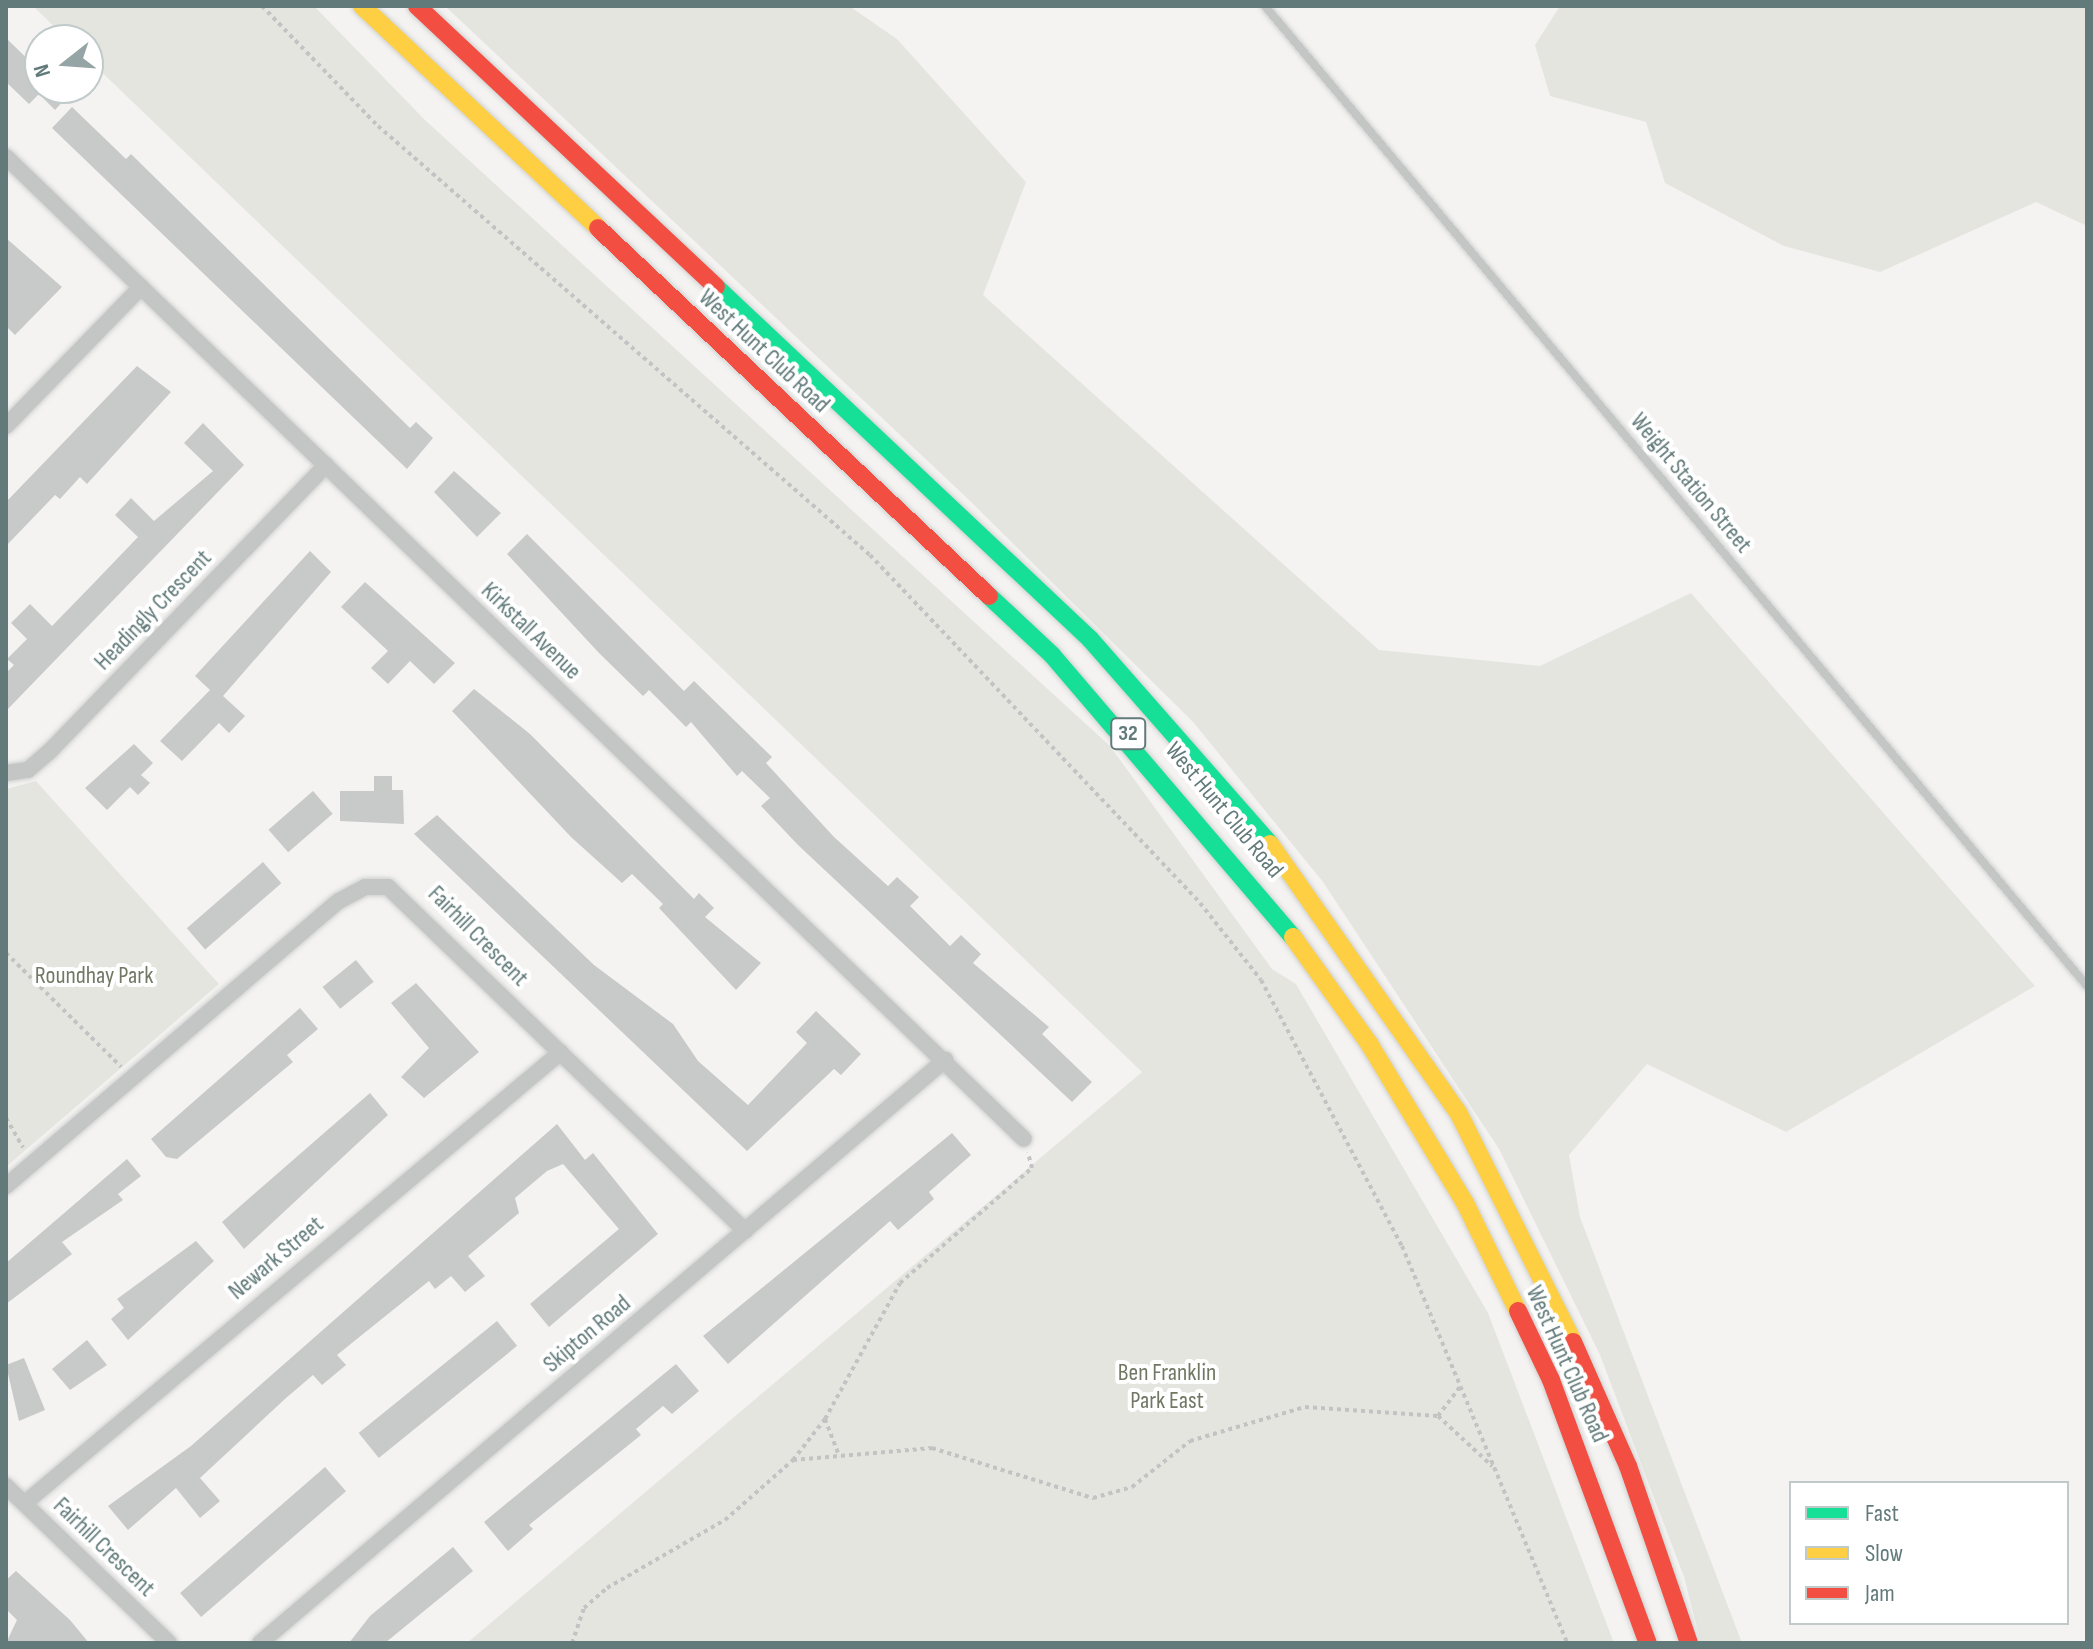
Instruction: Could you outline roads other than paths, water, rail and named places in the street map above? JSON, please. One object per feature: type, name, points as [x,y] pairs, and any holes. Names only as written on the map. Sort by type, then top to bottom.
[{"type":"main road","name":"West Hunt Club Road","points":[[362,6],[1052,655],[1236,859],[1370,1045],[1465,1203],[1573,1432],[1648,1643]]},
{"type":"main road","name":"West Hunt Club Road","points":[[417,6],[1056,606],[1175,729],[1298,876],[1450,1099],[1524,1232],[1628,1466],[1689,1643]]},
{"type":"street","name":"Kirkstall Avenue","points":[[6,157],[1024,1139]]},
{"type":"street","points":[[6,426],[141,287]]},
{"type":"street","name":"Headingly Crescent","points":[[6,773],[28,770],[49,752],[326,465]]},
{"type":"street","name":"Fairhill Crescent","points":[[6,1186],[365,887],[388,887],[412,903],[746,1231]]},
{"type":"street","name":"Newark Street","points":[[25,1503],[561,1052]]},
{"type":"street","name":"Skipton Road","points":[[260,1643],[945,1060]]},
{"type":"street","name":"Fairhill Crescent","points":[[6,1486],[169,1643]]},
{"type":"lane","name":"Weight Station Street","points":[[1265,6],[2087,986]]},
{"type":"park label","name":"Roundhay Park","points":[[94,976]]},
{"type":"park label","name":"Ben Franklin Park East","points":[[1167,1387]]}]
